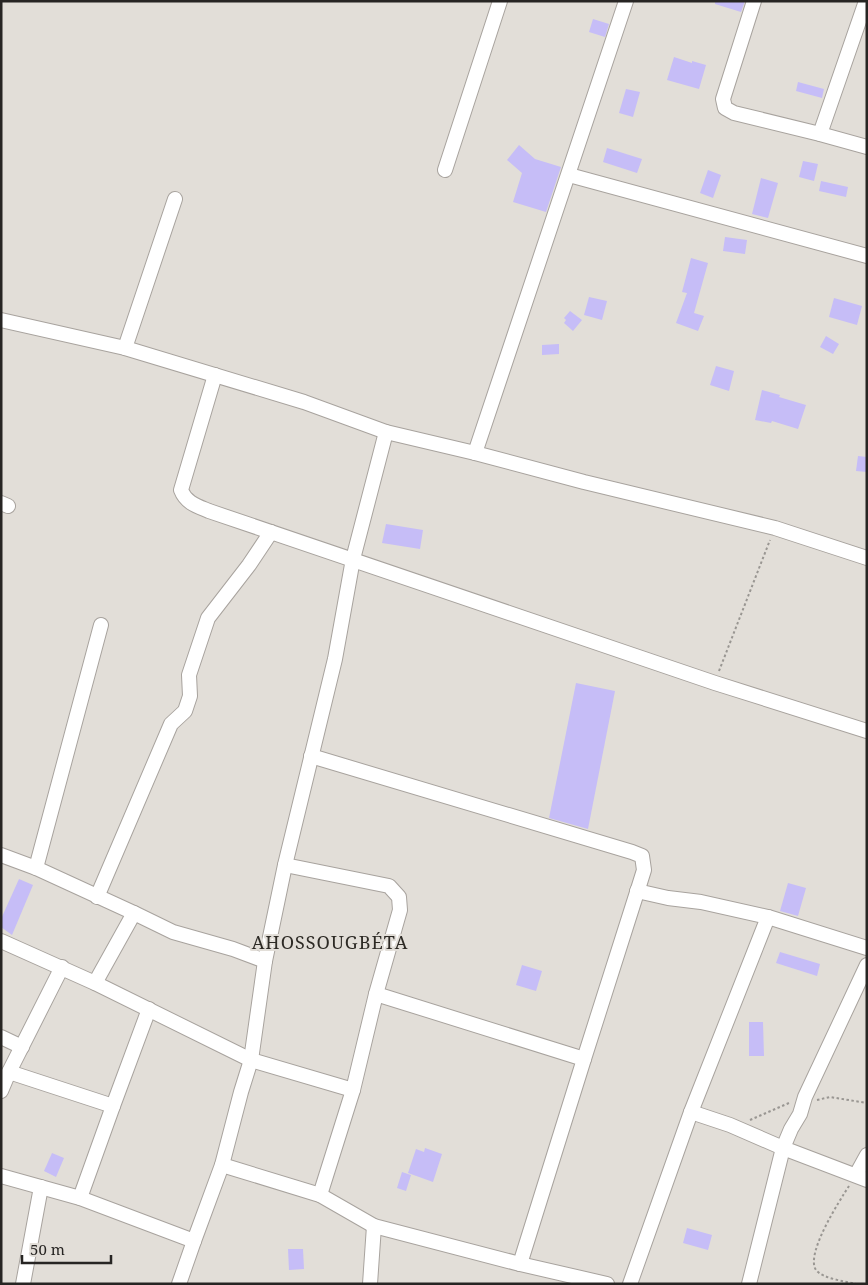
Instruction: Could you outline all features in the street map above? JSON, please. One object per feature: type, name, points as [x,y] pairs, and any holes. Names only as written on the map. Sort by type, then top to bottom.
[{"type":"street","points":[[444,170],[500,1]]},
{"type":"street","points":[[474,453],[626,1]]},
{"type":"street","points":[[754,1],[723,99],[726,108],[734,114],[867,147]]},
{"type":"street","points":[[820,134],[863,22],[866,1]]},
{"type":"street","points":[[569,175],[867,256]]},
{"type":"street","points":[[125,348],[175,199]]},
{"type":"street","points":[[1,320],[125,348],[304,402],[386,432],[775,528],[867,558]]},
{"type":"street","points":[[215,375],[181,490],[183,497],[190,503],[715,683],[867,731]]},
{"type":"street","points":[[179,1284],[222,1165],[251,1060],[265,961],[285,865],[334,659],[352,559],[386,432]]},
{"type":"street","points":[[97,897],[172,724],[185,711],[190,696],[189,675],[208,618],[249,565],[271,532]]},
{"type":"street","points":[[36,868],[101,625]]},
{"type":"street","points":[[310,756],[642,856],[644,870],[520,1264]]},
{"type":"street","points":[[1,855],[36,868],[134,912],[173,932],[232,949],[265,961]]},
{"type":"street","points":[[285,865],[389,886],[399,897],[400,910],[376,994],[353,1090],[320,1195]]},
{"type":"street","points":[[637,891],[668,898],[701,902],[768,917],[867,948]]},
{"type":"street","points":[[95,983],[134,912]]},
{"type":"street","points":[[630,1284],[691,1112],[768,917]]},
{"type":"street","points":[[1,941],[62,967],[251,1060],[353,1090]]},
{"type":"street","points":[[749,1284],[783,1148],[791,1129],[810,1099],[867,965]]},
{"type":"street","points":[[1,1091],[62,967]]},
{"type":"street","points":[[376,994],[584,1059]]},
{"type":"street","points":[[80,1198],[149,1009]]},
{"type":"street","points":[[1,1037],[22,1047]]},
{"type":"street","points":[[9,1072],[112,1106]]},
{"type":"street","points":[[691,1112],[730,1125],[783,1148],[861,1177],[867,1155]]},
{"type":"street","points":[[222,1165],[320,1195],[374,1226],[520,1264],[607,1284]]},
{"type":"street","points":[[1,1176],[80,1198],[194,1241]]},
{"type":"street","points":[[22,1284],[41,1187]]},
{"type":"street","points":[[370,1284],[374,1226]]},
{"type":"path","points":[[715,683],[775,528]]},
{"type":"path","points":[[730,1125],[745,1123],[810,1099],[830,1097],[867,1103]]},
{"type":"path","points":[[856,1284],[828,1278],[816,1270],[814,1263],[817,1245],[834,1208],[861,1177]]},
{"type":"building","points":[[715,1],[745,1],[741,12],[715,4]]},
{"type":"building","points":[[593,19],[609,24],[605,37],[589,32]]},
{"type":"building","points":[[674,57],[706,65],[699,89],[667,80]]},
{"type":"building","points":[[798,82],[824,89],[822,98],[796,91]]},
{"type":"building","points":[[626,89],[640,92],[633,117],[619,113]]},
{"type":"building","points":[[519,145],[535,159],[561,167],[546,212],[513,202],[522,173],[507,160]]},
{"type":"building","points":[[607,148],[642,159],[637,173],[603,162]]},
{"type":"building","points":[[803,161],[818,164],[814,181],[799,177]]},
{"type":"building","points":[[708,170],[721,175],[713,198],[700,193]]},
{"type":"building","points":[[761,178],[778,183],[768,218],[752,214]]},
{"type":"building","points":[[821,181],[848,187],[846,197],[819,191]]},
{"type":"building","points":[[725,237],[747,240],[745,254],[723,251]]},
{"type":"building","points":[[691,258],[708,263],[694,313],[704,316],[698,331],[676,323],[687,293],[682,292]]},
{"type":"building","points":[[589,297],[607,301],[602,320],[584,315]]},
{"type":"building","points":[[834,298],[862,306],[857,325],[829,317]]},
{"type":"building","points":[[570,311],[582,320],[573,331],[564,323],[566,320],[564,318]]},
{"type":"building","points":[[826,336],[839,344],[833,354],[820,347]]},
{"type":"building","points":[[559,344],[559,354],[542,355],[542,345]]},
{"type":"building","points":[[716,366],[734,371],[729,391],[710,385]]},
{"type":"building","points":[[762,390],[806,405],[798,429],[772,421],[771,423],[755,420]]},
{"type":"building","points":[[858,456],[867,457],[867,472],[856,471]]},
{"type":"building","points":[[386,524],[423,530],[420,549],[382,543]]},
{"type":"building","points":[[576,683],[615,691],[588,829],[549,818]]},
{"type":"building","points":[[19,879],[33,885],[12,935],[1,927],[1,919]]},
{"type":"building","points":[[788,883],[806,888],[798,916],[780,911]]},
{"type":"building","points":[[780,952],[820,964],[817,976],[776,963]]},
{"type":"building","points":[[522,965],[542,971],[536,991],[516,985]]},
{"type":"building","points":[[749,1022],[763,1022],[764,1056],[749,1056]]},
{"type":"building","points":[[425,1148],[442,1154],[433,1182],[408,1173],[416,1149],[424,1152]]},
{"type":"building","points":[[52,1153],[64,1158],[56,1177],[44,1171]]},
{"type":"building","points":[[402,1172],[411,1175],[406,1191],[397,1188]]},
{"type":"building","points":[[687,1228],[712,1235],[708,1250],[683,1243]]},
{"type":"building","points":[[288,1249],[303,1249],[304,1269],[289,1270]]},
{"type":"district","name":"AHOSSOUGBÉTA","points":[[330,943]]}]
